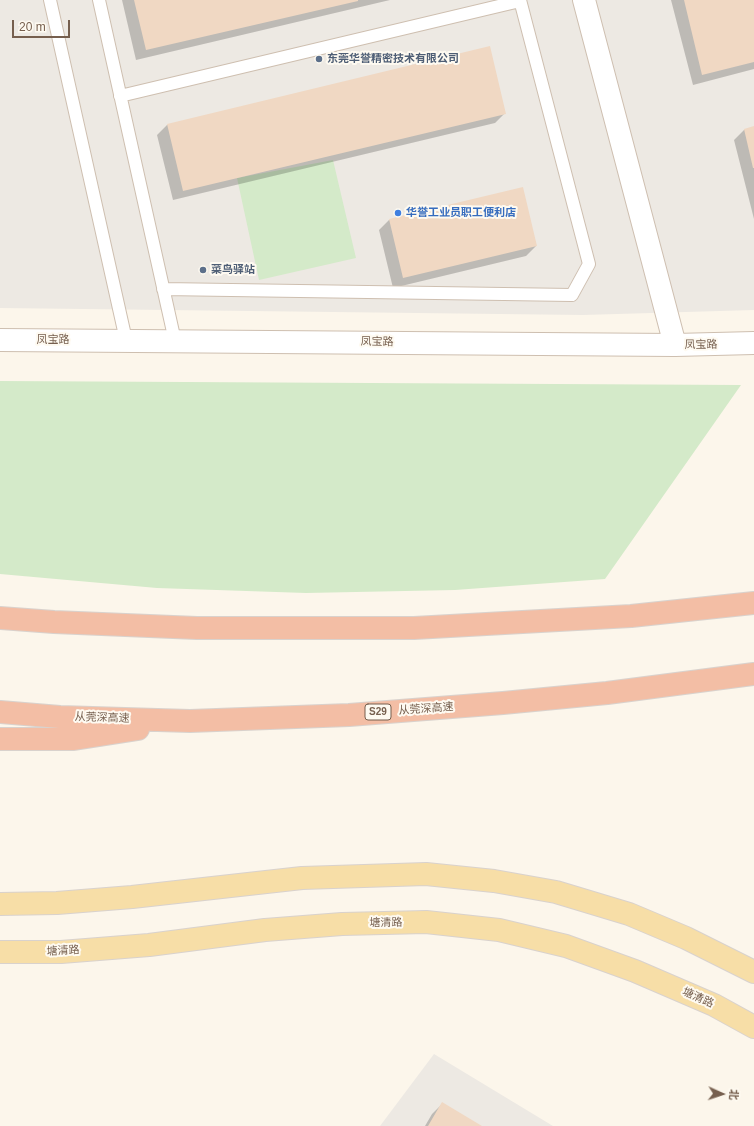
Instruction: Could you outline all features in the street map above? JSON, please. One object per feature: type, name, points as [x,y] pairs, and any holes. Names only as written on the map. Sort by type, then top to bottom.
[{"type":"highway","points":[[0,618],[54,622],[197,628],[414,628],[631,616],[754,603]]},
{"type":"highway","name":"从莞深高速","points":[[0,712],[60,717],[190,720],[349,715],[503,703],[658,687],[754,674]]},
{"type":"highway","points":[[0,739],[74,739],[190,720]]},
{"type":"main road","points":[[0,904],[57,903],[132,897],[302,878],[426,874],[494,881],[556,892],[629,914],[686,938],[754,972]]},
{"type":"main road","name":"塘清路","points":[[0,952],[61,952],[149,945],[265,930],[342,924],[426,922],[499,930],[566,946],[635,971],[714,1005],[754,1027]]},
{"type":"street","points":[[584,0],[675,345]]},
{"type":"street","name":"凤宝路","points":[[0,340],[675,345],[754,343]]},
{"type":"lane","points":[[50,0],[126,340]]},
{"type":"lane","points":[[99,0],[174,341]]},
{"type":"lane","points":[[120,96],[520,0],[589,264],[572,295],[163,289]]},
{"type":"shaded area","points":[[0,0],[754,0],[754,310],[583,315],[0,308]]},
{"type":"shaded area","points":[[434,1054],[553,1126],[380,1126]]},
{"type":"green space","points":[[333,160],[356,258],[259,280],[237,178]]},
{"type":"green space","points":[[0,381],[741,385],[605,579],[455,590],[306,593],[157,588],[0,574]]},
{"type":"building","points":[[134,0],[358,0],[358,1],[146,50]]},
{"type":"building","points":[[684,0],[754,0],[754,62],[702,75]]},
{"type":"building","points":[[490,46],[506,114],[183,191],[167,124]]},
{"type":"building","points":[[754,126],[754,168],[753,168],[744,129]]},
{"type":"building","points":[[523,187],[537,246],[403,278],[389,219]]},
{"type":"building","points":[[442,1102],[482,1126],[428,1126]]},
{"type":"place","name":"东莞华誉精密技术有限公司","points":[[319,59]]},
{"type":"place","name":"华誉工业员职工便利店","points":[[398,213]]},
{"type":"place","name":"菜鸟驿站","points":[[203,270]]}]
